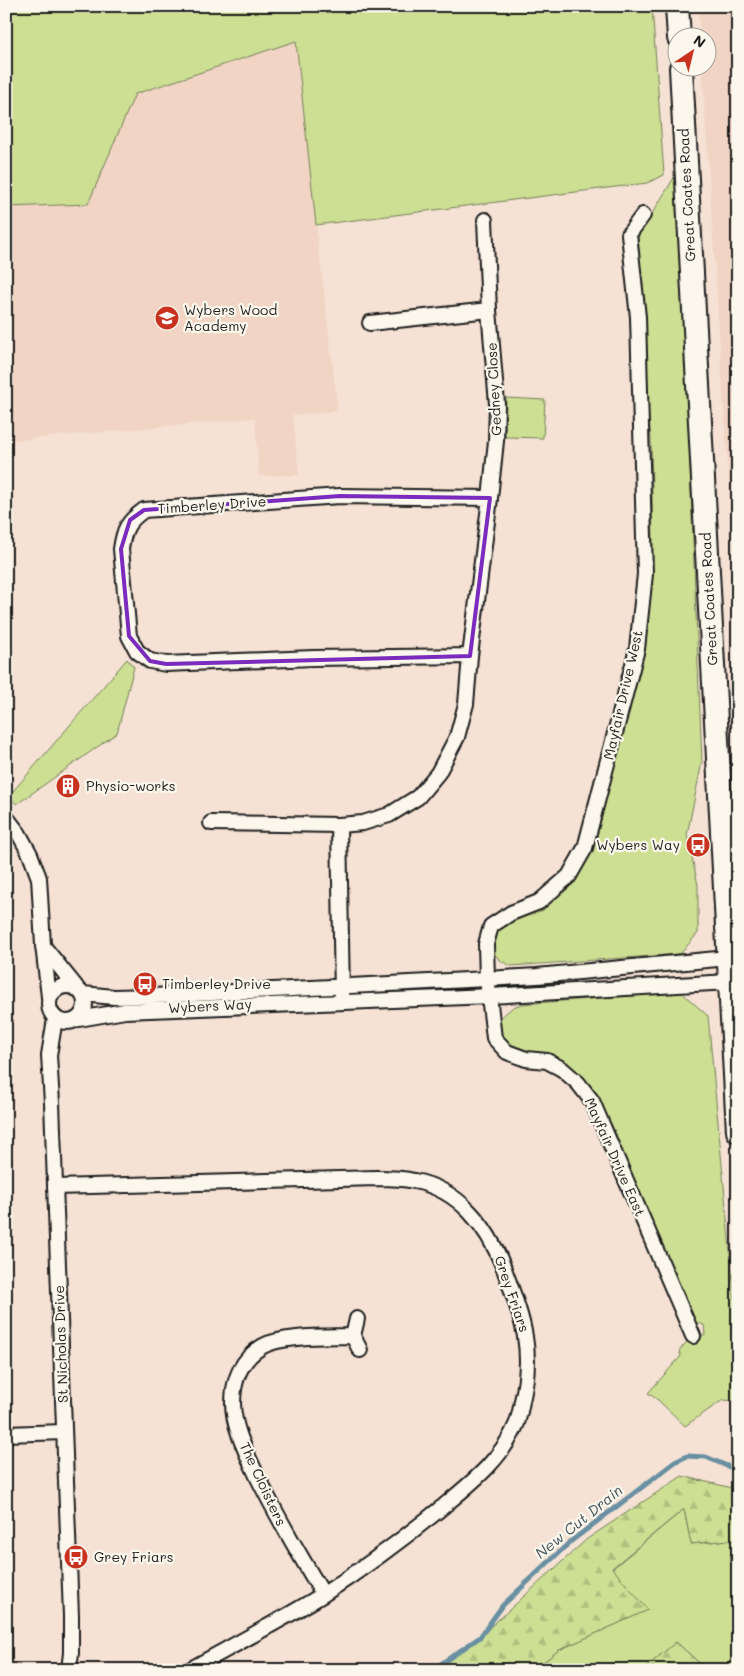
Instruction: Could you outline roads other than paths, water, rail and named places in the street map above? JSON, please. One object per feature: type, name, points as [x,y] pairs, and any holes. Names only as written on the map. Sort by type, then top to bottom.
[{"type":"main road","points":[[677,6],[678,28]]},
{"type":"main road","name":"Great Coates Road","points":[[682,78],[738,1130]]},
{"type":"street","name":"Mayfair Drive West","points":[[487,979],[486,944],[491,926],[510,913],[539,902],[569,876],[585,848],[637,649],[645,574],[638,317],[629,234],[643,215]]},
{"type":"street","name":"Gedney Close","points":[[486,220],[488,310],[497,404],[496,441],[490,498]]},
{"type":"street","points":[[370,323],[488,310]]},
{"type":"street","name":"Timberley Drive","points":[[470,656],[323,658],[166,664],[150,661],[137,651],[128,636],[121,548],[123,534],[130,520],[144,510],[340,496],[490,498]]},
{"type":"street","points":[[212,823],[339,825],[363,823],[389,815],[418,797],[438,773],[457,737],[466,704],[470,656],[490,498]]},
{"type":"street","points":[[6,817],[19,834],[30,854],[39,878],[43,945],[50,1013],[55,1019],[67,1023],[79,1019],[86,1007],[79,991],[43,945]]},
{"type":"street","points":[[339,825],[343,1001]]},
{"type":"street","name":"Wybers Way","points":[[79,991],[114,997],[153,996],[537,976],[728,958]]},
{"type":"street","points":[[487,979],[490,996]]},
{"type":"street","name":"Wybers Way","points":[[79,1019],[125,1011],[490,996],[729,982]]},
{"type":"street","points":[[49,997],[60,986],[68,985],[79,991]]},
{"type":"street","name":"Mayfair Drive East","points":[[490,996],[494,1038],[507,1052],[526,1059],[547,1061],[562,1069],[578,1083],[592,1100],[693,1336]]},
{"type":"street","name":"St Nicholas Drive","points":[[55,1019],[49,1055],[71,1616],[72,1653],[69,1670]]},
{"type":"street","name":"Grey Friars","points":[[55,1187],[396,1178],[422,1183],[454,1198],[480,1223],[489,1235],[522,1318],[527,1338],[527,1383],[517,1422],[500,1452],[478,1478],[395,1545],[323,1594],[189,1670]]},
{"type":"street","points":[[357,1319],[353,1336],[360,1350]]},
{"type":"street","name":"The Cloisters","points":[[323,1594],[280,1522],[243,1448],[233,1405],[234,1388],[238,1373],[248,1358],[264,1346],[281,1340],[353,1336]]},
{"type":"street","points":[[6,1434],[64,1432]]},
{"type":"waterway","name":"New Cut Drain","points":[[432,1670],[480,1637],[503,1605],[570,1542],[675,1462],[687,1456],[706,1457],[738,1469]]},
{"type":"place","name":"Wybers Wood Academy","points":[[167,318]]},
{"type":"place","name":"Physio-works","points":[[68,786]]},
{"type":"place","name":"Wybers Way","points":[[698,845]]},
{"type":"place","name":"Timberley Drive","points":[[145,984]]},
{"type":"place","name":"Grey Friars","points":[[76,1557]]}]
